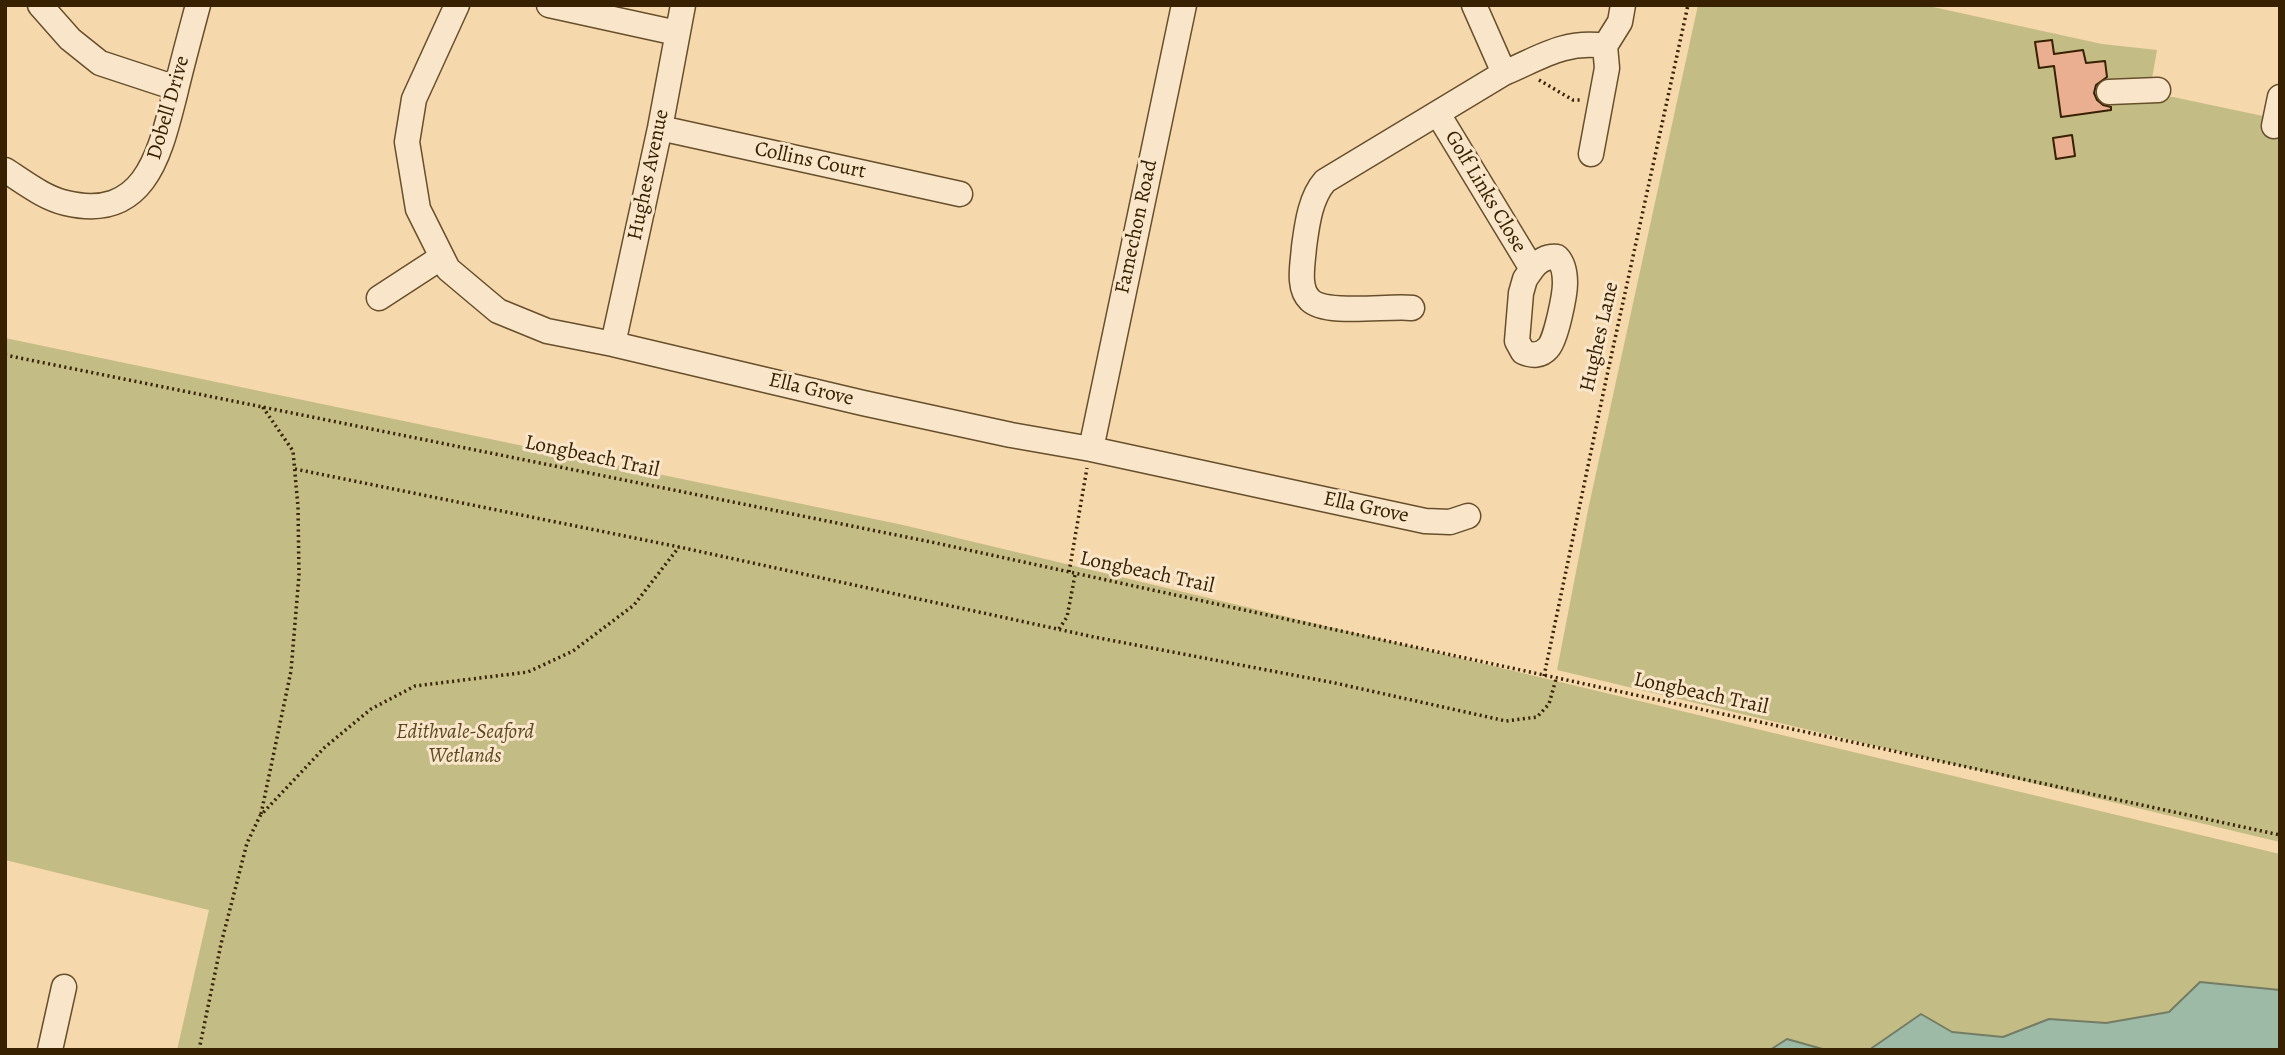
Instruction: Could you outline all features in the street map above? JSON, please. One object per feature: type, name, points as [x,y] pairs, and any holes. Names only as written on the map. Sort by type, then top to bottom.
[{"type":"street","points":[[40,5],[70,38],[100,63],[176,88]]},
{"type":"street","name":"Dobell Drive","points":[[5,170],[67,204],[94,205],[124,198],[140,185],[156,160],[198,5]]},
{"type":"street","name":"Ella Grove","points":[[457,5],[414,99],[407,142],[418,209],[448,269],[498,311],[547,331],[1011,435],[1091,449],[1425,521],[1450,522],[1468,516]]},
{"type":"street","points":[[549,5],[677,33]]},
{"type":"street","name":"Hughes Avenue","points":[[612,344],[660,128],[683,5]]},
{"type":"street","name":"Famechon Road","points":[[1091,449],[1184,5]]},
{"type":"street","points":[[1474,5],[1504,73]]},
{"type":"street","points":[[1591,154],[1607,68],[1605,46],[1620,22],[1623,5]]},
{"type":"street","name":"Golf Links Close","points":[[1412,308],[1351,309],[1313,302],[1308,296],[1302,280],[1304,245],[1314,200],[1323,183],[1504,73],[1569,46],[1605,46]]},
{"type":"street","points":[[2109,92],[2158,90]]},
{"type":"street","points":[[2274,125],[2280,97]]},
{"type":"street","name":"Golf Links Close","points":[[1438,114],[1532,269]]},
{"type":"street","name":"Collins Court","points":[[660,128],[960,194]]},
{"type":"street","points":[[379,298],[442,257]]},
{"type":"street","points":[[50,1050],[64,987]]},
{"type":"path","name":"Hughes Lane","points":[[1544,676],[1688,5]]},
{"type":"path","points":[[1528,63],[1541,81],[1573,100],[1601,102]]},
{"type":"path","name":"Longbeach Trail","points":[[5,355],[922,540],[2280,835]]},
{"type":"path","points":[[199,1050],[221,944],[247,843],[260,816],[291,671],[299,575],[295,469],[293,451],[262,406]]},
{"type":"path","points":[[1069,572],[1091,449]]},
{"type":"path","points":[[295,469],[678,547],[1059,629],[1335,683],[1506,721],[1537,718],[1549,704],[1556,679]]},
{"type":"path","points":[[260,816],[324,748],[371,709],[415,686],[527,672],[573,651],[634,605],[678,547]]},
{"type":"path","points":[[1059,629],[1067,617],[1076,574]]},
{"type":"green space","points":[[1698,5],[1924,5],[2102,44],[2157,50],[2149,96],[2173,97],[2263,116],[2271,128],[2280,85],[2280,842],[1557,670],[1588,510]]},
{"type":"green space","name":"Edithvale-Seaford Wetlands","points":[[5,338],[903,525],[2280,854],[2280,1050],[177,1050],[209,910],[5,860]]},
{"type":"shaded area","points":[[2200,982],[2280,990],[2280,1050],[1869,1050],[1921,1014],[1952,1032],[2003,1037],[2049,1019],[2106,1023],[2169,1012]]},
{"type":"shaded area","points":[[1787,1039],[1826,1050],[1770,1050]]},
{"type":"building","points":[[2052,40],[2054,54],[2083,50],[2086,63],[2105,61],[2107,77],[2096,85],[2094,93],[2097,100],[2111,107],[2111,110],[2061,117],[2054,66],[2039,68],[2035,42]]},
{"type":"building","points":[[2072,135],[2075,156],[2056,159],[2053,138]]}]
